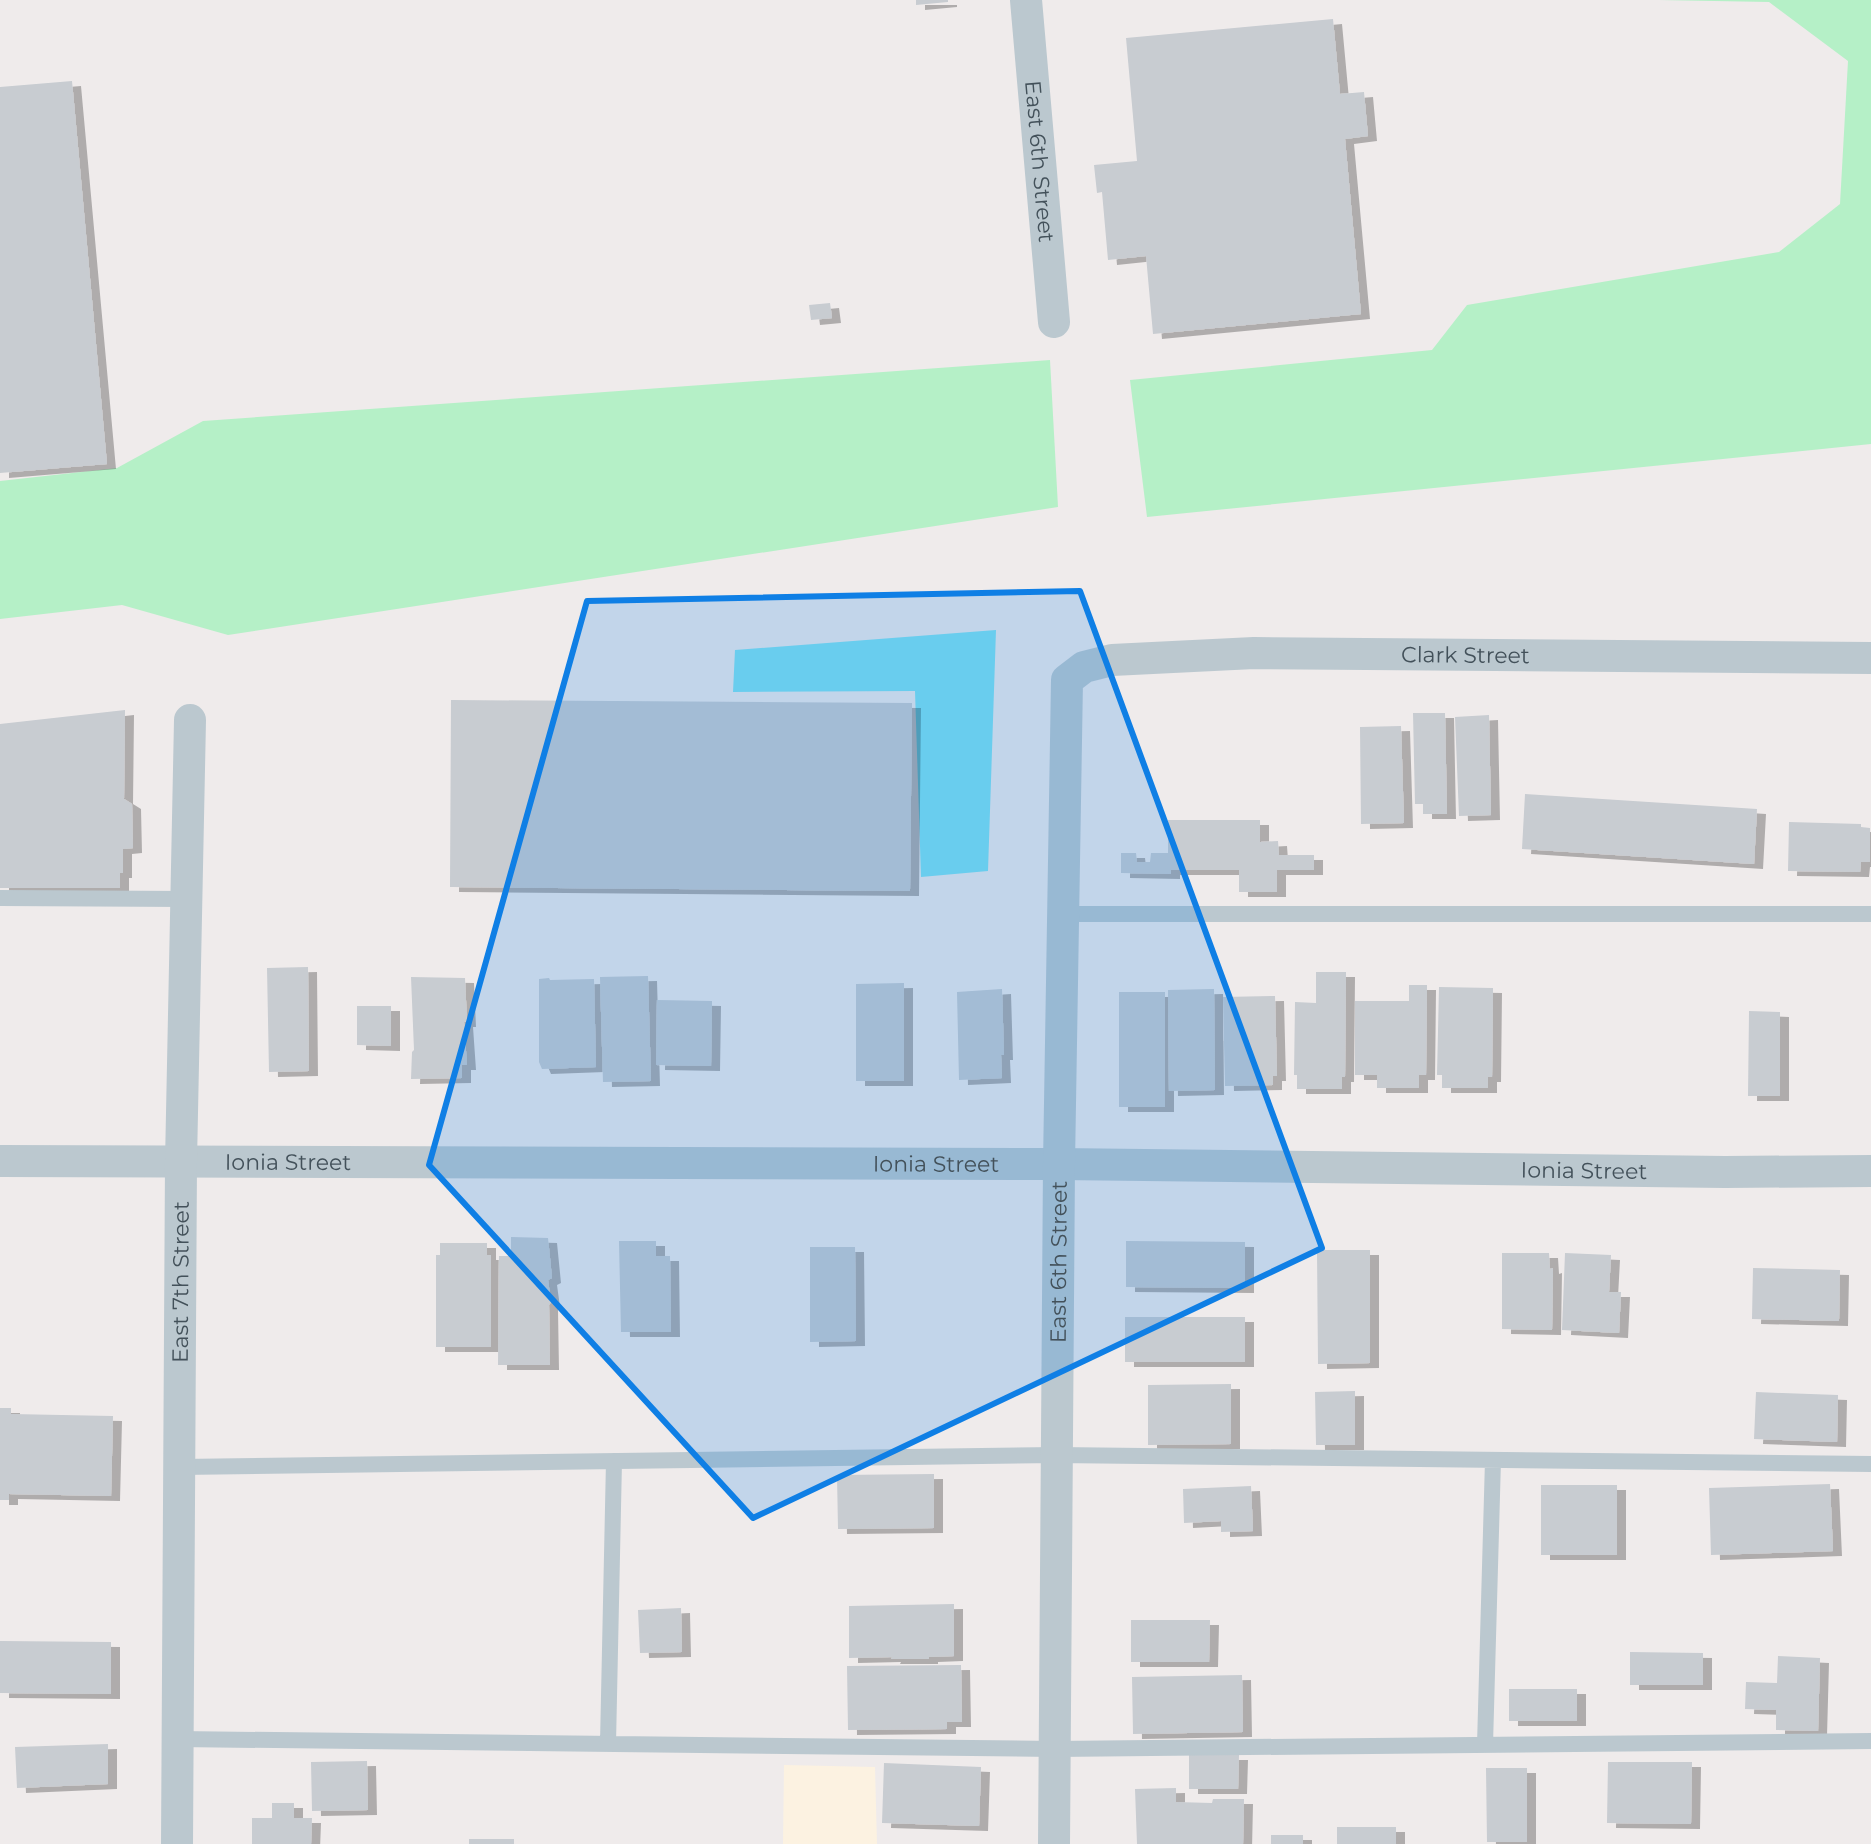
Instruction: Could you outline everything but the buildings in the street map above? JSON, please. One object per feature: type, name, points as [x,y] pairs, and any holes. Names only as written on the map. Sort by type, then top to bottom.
[{"type":"street","name":"East 6th Street","points":[[1026,0],[1054,322]]},
{"type":"street","name":"Clark Street","points":[[1067,680],[1084,667],[1112,660],[1254,653],[1871,658]]},
{"type":"street","name":"East 6th Street","points":[[1054,1844],[1059,1164],[1067,680]]},
{"type":"street","name":"East 7th Street","points":[[177,1844],[181,1162],[190,720]]},
{"type":"street","name":"Ionia Street","points":[[0,1161],[1059,1164],[1871,1171]]},
{"type":"lane","points":[[0,898],[186,899]]},
{"type":"lane","points":[[1064,914],[1871,914]]},
{"type":"lane","points":[[180,1467],[1057,1455],[1871,1464]]},
{"type":"lane","points":[[1485,1745],[1493,1460]]},
{"type":"lane","points":[[608,1744],[614,1461]]},
{"type":"lane","points":[[178,1739],[1055,1749],[1871,1741]]},
{"type":"highlighted area","points":[[1080,591],[1322,1248],[753,1518],[429,1165],[587,601]]},
{"type":"shaded area","points":[[784,1765],[875,1767],[877,1844],[783,1844]]},
{"type":"green space","points":[[1659,0],[1871,0],[1871,444],[1147,517],[1130,380],[1432,350],[1467,305],[1779,252],[1840,204],[1848,61],[1769,2]]},
{"type":"green space","points":[[1050,360],[1058,507],[228,635],[122,605],[0,619],[0,481],[117,468],[203,421]]},
{"type":"water","points":[[996,630],[988,871],[921,877],[915,691],[733,692],[735,650]]}]
